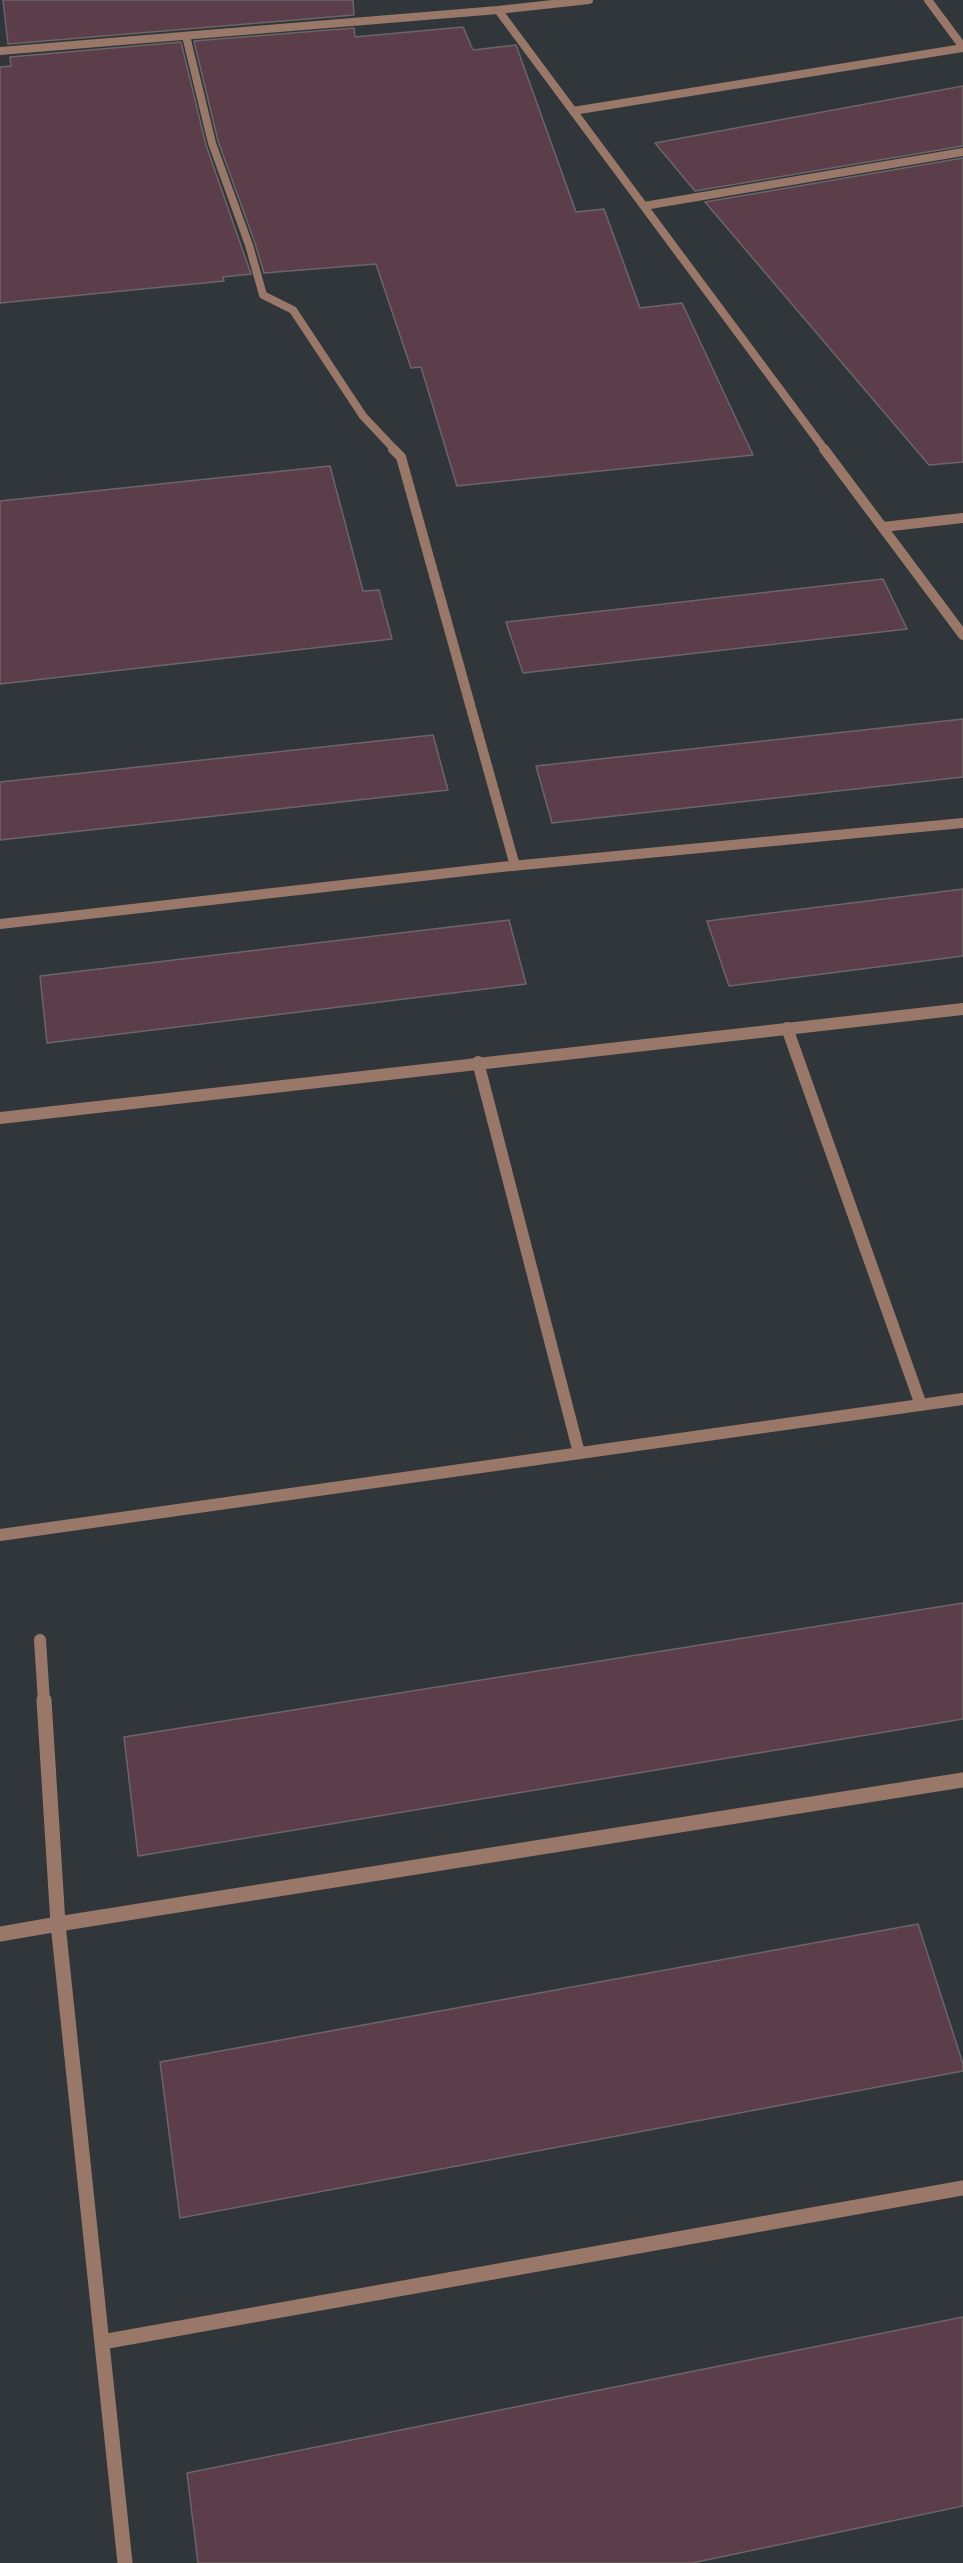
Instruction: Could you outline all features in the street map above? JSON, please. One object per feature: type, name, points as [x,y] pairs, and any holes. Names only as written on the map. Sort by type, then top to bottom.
[{"type":"street","points":[[0,51],[498,10],[589,0]]},
{"type":"street","points":[[573,111],[963,47],[928,0]]},
{"type":"street","points":[[498,10],[963,635]]},
{"type":"street","points":[[186,36],[212,143],[249,245],[262,295],[293,310],[363,416],[401,457],[515,866]]},
{"type":"street","points":[[644,206],[963,152]]},
{"type":"street","points":[[883,527],[963,518]]},
{"type":"street","points":[[0,924],[515,866],[963,823]]},
{"type":"street","points":[[0,1118],[478,1062],[963,1009]]},
{"type":"street","points":[[787,1028],[921,1405]]},
{"type":"street","points":[[478,1062],[579,1453]]},
{"type":"street","points":[[0,1534],[963,1399]]},
{"type":"street","points":[[40,1640],[58,1924],[125,2563]]},
{"type":"street","points":[[0,1934],[963,1780]]},
{"type":"street","points":[[102,2342],[963,2188]]},
{"type":"building","points":[[3,0],[353,0],[354,15],[8,44]]},
{"type":"building","points":[[463,27],[473,50],[516,45],[576,212],[604,209],[640,308],[682,303],[753,455],[457,486],[421,367],[411,368],[376,264],[264,273],[218,141],[194,41],[354,28],[355,37]]},
{"type":"building","points":[[181,42],[206,145],[251,274],[223,277],[224,281],[0,303],[0,67],[11,66],[10,57]]},
{"type":"building","points":[[963,86],[963,146],[695,191],[655,143]]},
{"type":"building","points":[[963,158],[963,462],[929,465],[705,202]]},
{"type":"building","points":[[330,466],[363,591],[379,590],[392,639],[0,684],[0,501]]},
{"type":"building","points":[[883,579],[907,629],[523,673],[506,622]]},
{"type":"building","points":[[963,719],[963,777],[552,823],[536,766]]},
{"type":"building","points":[[433,735],[448,790],[0,840],[0,782]]},
{"type":"building","points":[[963,889],[963,956],[729,986],[707,921]]},
{"type":"building","points":[[509,920],[526,984],[47,1043],[40,976]]},
{"type":"building","points":[[963,1603],[963,1719],[138,1856],[124,1737]]},
{"type":"building","points":[[918,1924],[963,2064],[963,2071],[180,2218],[160,2062]]},
{"type":"building","points":[[963,2317],[963,2506],[692,2563],[198,2563],[187,2473]]}]
